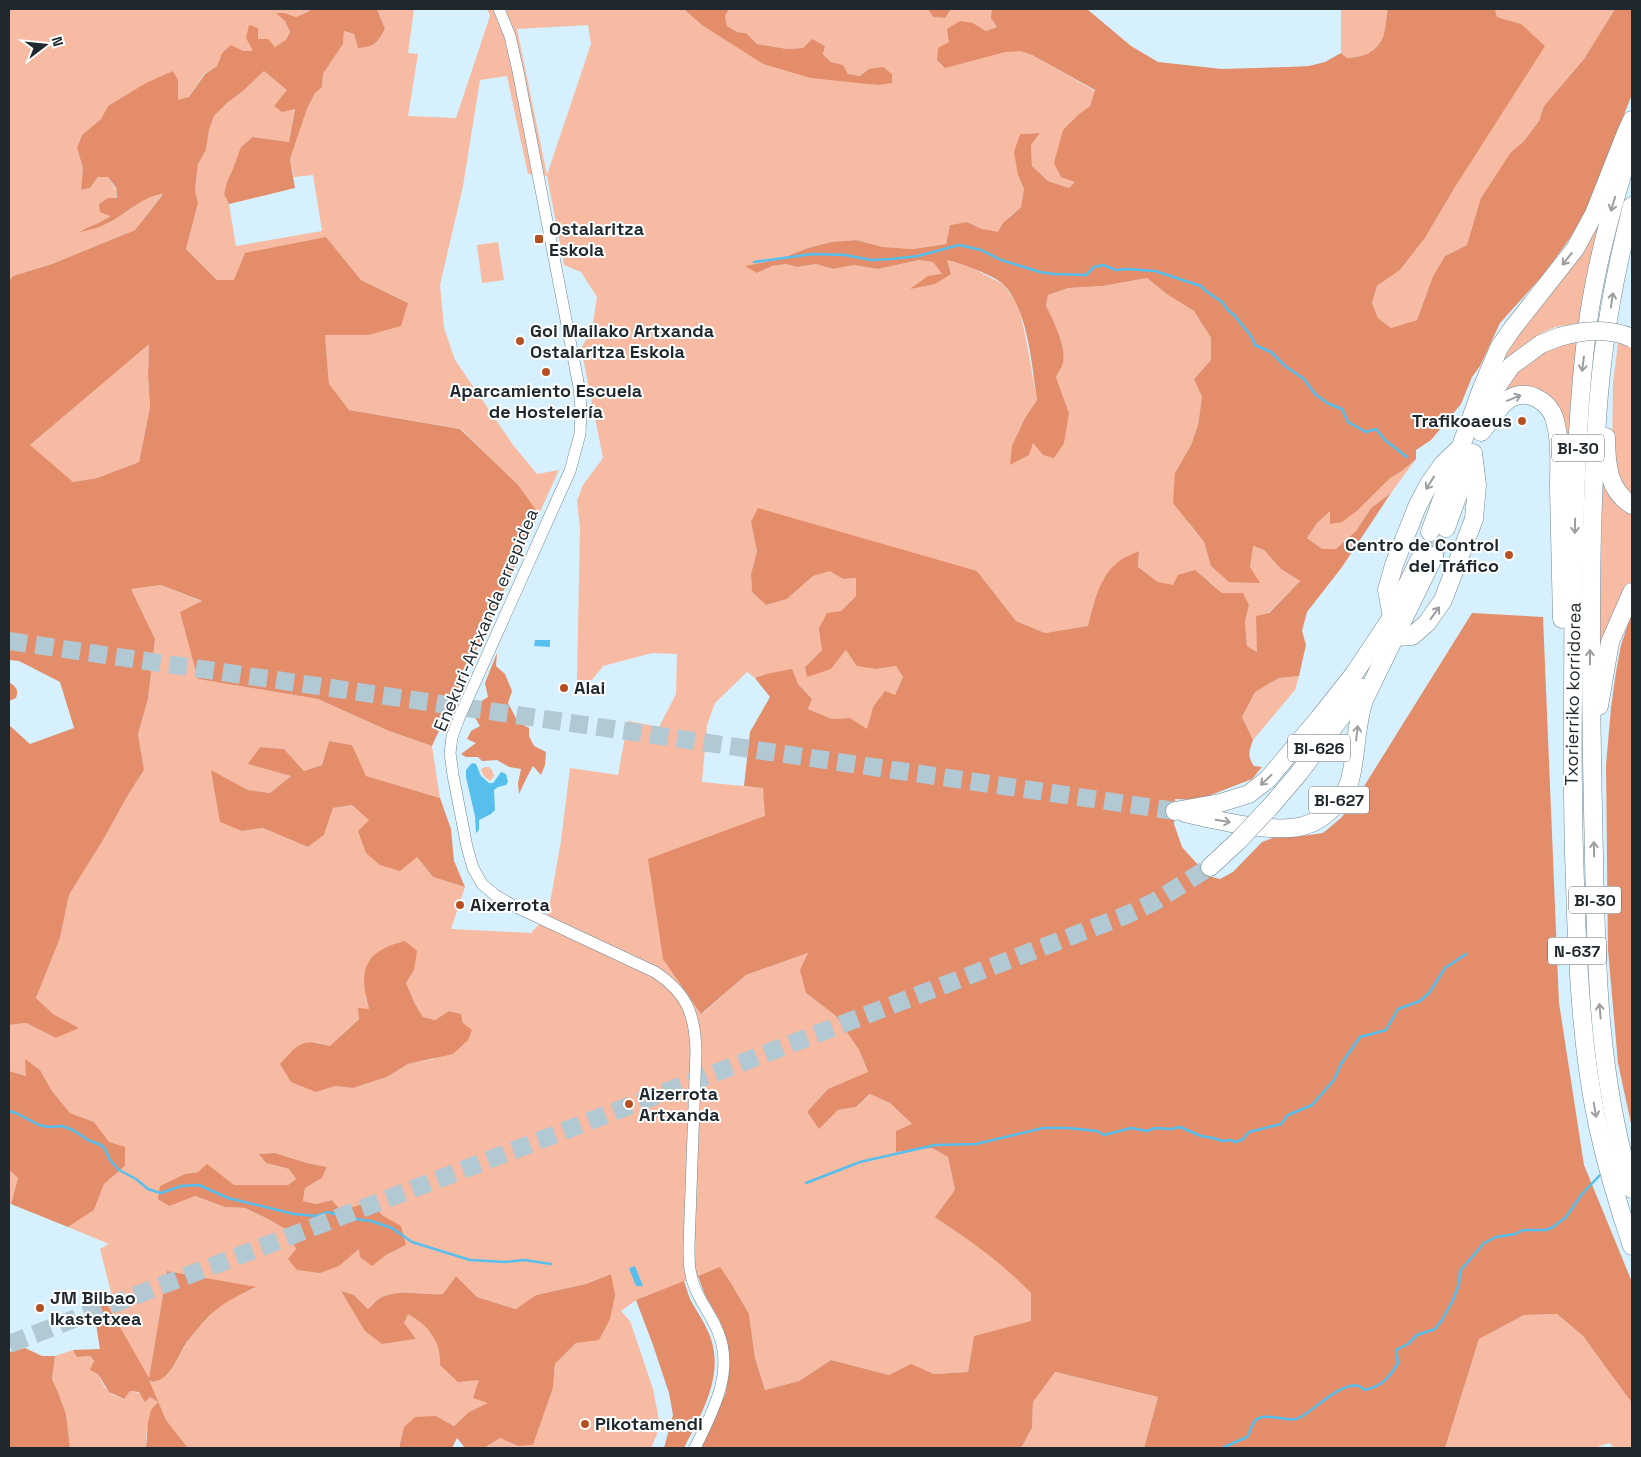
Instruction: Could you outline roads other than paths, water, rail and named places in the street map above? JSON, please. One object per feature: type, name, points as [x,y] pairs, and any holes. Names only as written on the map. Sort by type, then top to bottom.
[{"type":"highway","points":[[1475,429],[1482,388],[1499,348],[1575,249],[1594,214],[1632,120]]},
{"type":"highway","name":"Txorierriko korridorea","points":[[1632,141],[1606,227],[1600,254],[1582,371],[1575,501],[1572,761],[1572,840],[1578,967],[1587,1062],[1604,1154],[1632,1246]]},
{"type":"highway","name":"Txorierriko korridorea","points":[[1632,206],[1614,284],[1604,348],[1595,451],[1590,661],[1597,985],[1604,1060],[1621,1149],[1632,1190]]},
{"type":"highway","points":[[1438,530],[1475,429],[1499,382],[1511,366],[1541,344],[1576,332],[1610,332],[1632,338]]},
{"type":"highway","points":[[1604,348],[1606,454],[1615,490],[1632,505]]},
{"type":"highway","points":[[1475,429],[1510,398],[1520,395],[1532,396],[1541,400],[1550,408],[1555,420],[1559,463],[1563,695],[1572,761]]},
{"type":"highway","points":[[1392,617],[1387,590],[1394,565],[1417,507],[1429,484],[1443,464],[1468,450]]},
{"type":"highway","points":[[1396,637],[1412,636],[1427,623],[1443,600],[1474,519],[1477,485],[1468,450]]},
{"type":"highway","name":"BI-626","points":[[1210,867],[1238,841],[1299,774],[1364,687],[1396,637],[1426,558],[1392,617],[1364,687]]},
{"type":"highway","points":[[1591,741],[1597,722],[1610,642],[1632,592]]},
{"type":"highway","name":"BI-627","points":[[1392,617],[1348,682],[1268,780],[1249,794],[1220,803],[1175,811],[1220,821],[1268,828],[1293,828],[1314,822],[1330,812],[1342,798],[1350,781],[1359,717],[1364,700],[1396,637]]},
{"type":"street","name":"Enekuri-Artxanda errepidea","points":[[499,9],[510,36],[518,71],[579,387],[581,410],[580,434],[570,471],[459,718],[452,737],[450,753],[467,847],[473,868],[482,884],[488,890],[514,906],[655,972],[679,991],[688,1003],[693,1016],[696,1031],[696,1051],[688,1246],[689,1266],[695,1288],[719,1332],[724,1357],[719,1393],[694,1448]]},
{"type":"water","points":[[535,640],[550,640],[550,647],[534,646]]},
{"type":"water","points":[[472,763],[476,764],[481,776],[489,783],[493,783],[501,772],[506,774],[508,782],[506,785],[494,790],[495,810],[479,820],[479,830],[476,833],[475,816],[466,777],[466,770]]},
{"type":"water","points":[[635,1266],[643,1286],[636,1286],[629,1268]]},
{"type":"waterway","points":[[754,262],[812,254],[845,255],[871,260],[891,259],[918,256],[959,245],[981,250],[1001,260],[1040,272],[1054,274],[1086,275],[1094,267],[1103,265],[1116,270],[1155,271],[1201,286],[1222,302],[1235,316],[1251,336],[1255,345],[1271,352],[1285,366],[1304,379],[1315,394],[1329,404],[1342,409],[1348,422],[1366,432],[1376,429],[1385,440],[1407,457]]},
{"type":"waterway","points":[[806,1183],[860,1162],[935,1145],[976,1144],[1043,1128],[1097,1131],[1104,1135],[1131,1128],[1147,1131],[1155,1128],[1171,1129],[1180,1127],[1201,1136],[1236,1142],[1243,1139],[1249,1132],[1281,1124],[1288,1115],[1312,1105],[1334,1080],[1341,1064],[1360,1037],[1386,1030],[1398,1009],[1420,1001],[1429,993],[1445,968],[1466,954]]},
{"type":"waterway","points":[[9,1111],[39,1125],[48,1127],[62,1126],[73,1130],[88,1140],[101,1145],[119,1170],[136,1179],[148,1189],[157,1192],[161,1193],[181,1186],[199,1185],[228,1198],[294,1214],[316,1216],[328,1212],[347,1218],[371,1221],[392,1228],[412,1242],[470,1260],[505,1262],[524,1260],[551,1264]]},
{"type":"waterway","points":[[1222,1448],[1247,1437],[1253,1423],[1259,1418],[1296,1419],[1345,1388],[1359,1386],[1365,1390],[1381,1384],[1398,1363],[1396,1350],[1408,1344],[1417,1335],[1435,1329],[1442,1320],[1459,1284],[1460,1271],[1484,1243],[1496,1237],[1515,1234],[1523,1230],[1546,1230],[1553,1227],[1566,1217],[1582,1194],[1600,1175]]},
{"type":"tunnel","points":[[1434,556],[1446,528]]},
{"type":"tunnel","points":[[1419,560],[1430,532]]},
{"type":"tunnel","points":[[9,641],[1175,811]]},
{"type":"tunnel","points":[[9,1344],[1124,916],[1154,902],[1210,867]]},
{"type":"place","name":"Ostalaritza Eskola","points":[[539,239]]},
{"type":"place","name":"Goi Mailako Artxanda Ostalaritza Eskola","points":[[520,341]]},
{"type":"place","name":"Aparcamiento Escuela de Hostelería","points":[[546,372]]},
{"type":"place","name":"Trafikoaeus","points":[[1522,421]]},
{"type":"place","name":"Centro de Control del Tráfico","points":[[1509,555]]},
{"type":"place","name":"Alai","points":[[564,688]]},
{"type":"place","name":"Aixerrota","points":[[460,905]]},
{"type":"place","name":"Aizerrota Artxanda","points":[[629,1104]]},
{"type":"place","name":"JM Bilbao Ikastetxea","points":[[40,1308]]},
{"type":"place","name":"Pikotamendi","points":[[585,1424]]}]
